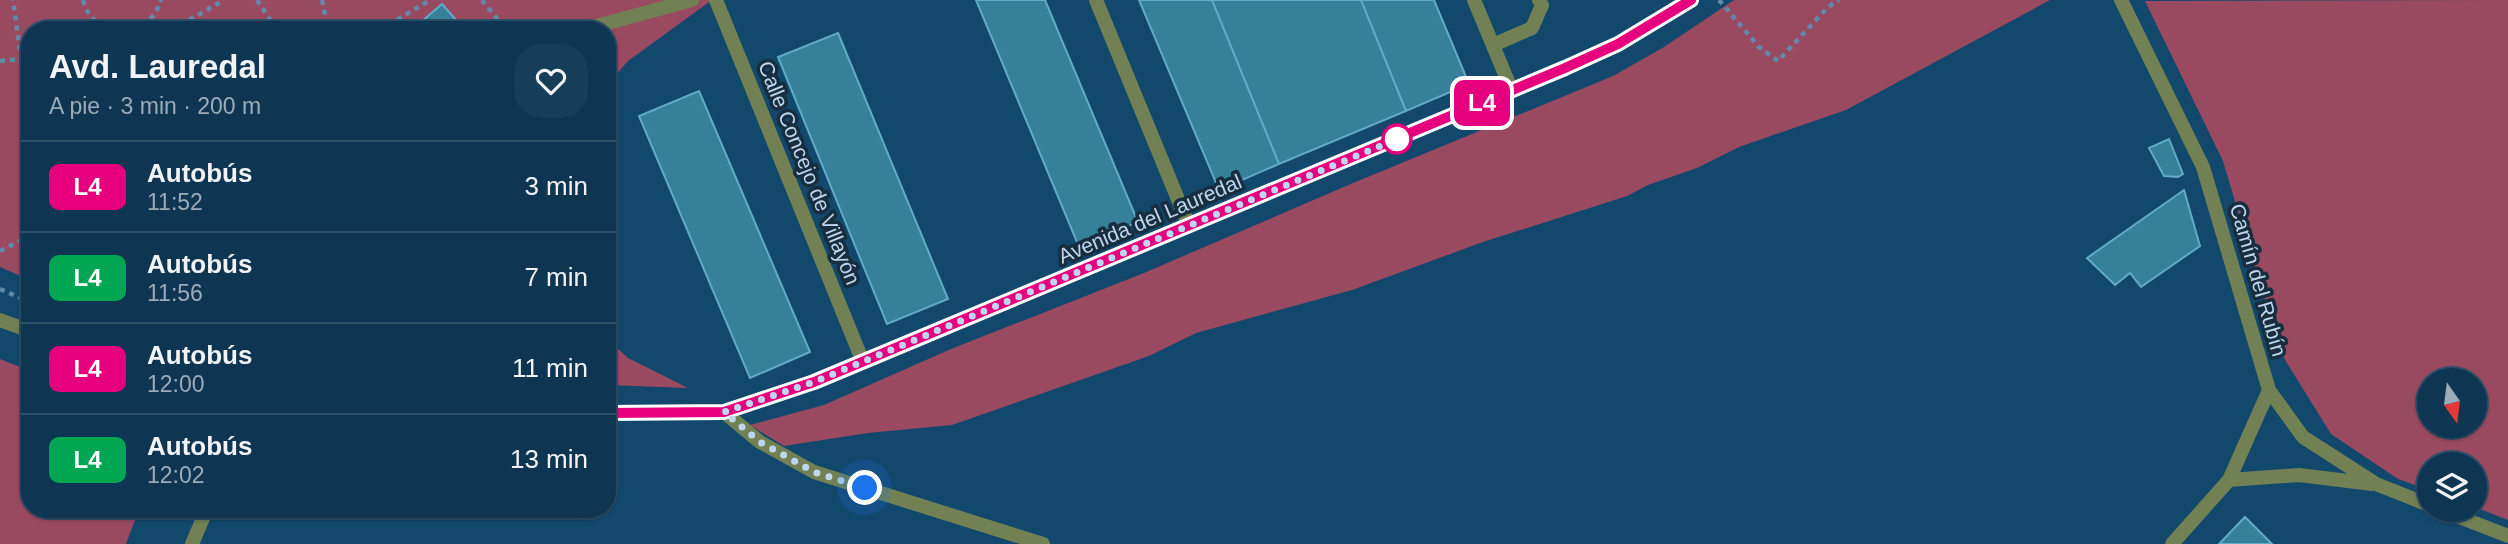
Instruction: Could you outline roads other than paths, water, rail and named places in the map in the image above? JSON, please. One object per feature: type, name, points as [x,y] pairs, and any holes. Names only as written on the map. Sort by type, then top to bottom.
[{"type":"street","points":[[615,21],[692,0]]},
{"type":"street","name":"Calle Concejo de Villayón","points":[[716,0],[863,362]]},
{"type":"street","points":[[1096,0],[1189,226]]},
{"type":"street","points":[[1474,0],[1512,91]]},
{"type":"street","points":[[1493,45],[1532,28],[1542,5],[1539,0]]},
{"type":"street","name":"Avenida del Lauredal","points":[[616,413],[724,412],[814,382],[1512,91],[1618,44],[1691,0]]},
{"type":"street","name":"Camín del Rubín","points":[[2121,0],[2203,167],[2269,390],[2303,437],[2376,484],[2417,500]]},
{"type":"street","points":[[0,320],[21,328]]},
{"type":"street","points":[[2172,544],[2229,480],[2269,390]]},
{"type":"street","points":[[724,412],[760,442],[814,472],[1043,544]]},
{"type":"street","points":[[2229,480],[2299,475],[2376,484]]},
{"type":"street","points":[[192,544],[203,518]]},
{"type":"street","points":[[2472,522],[2508,536]]}]
